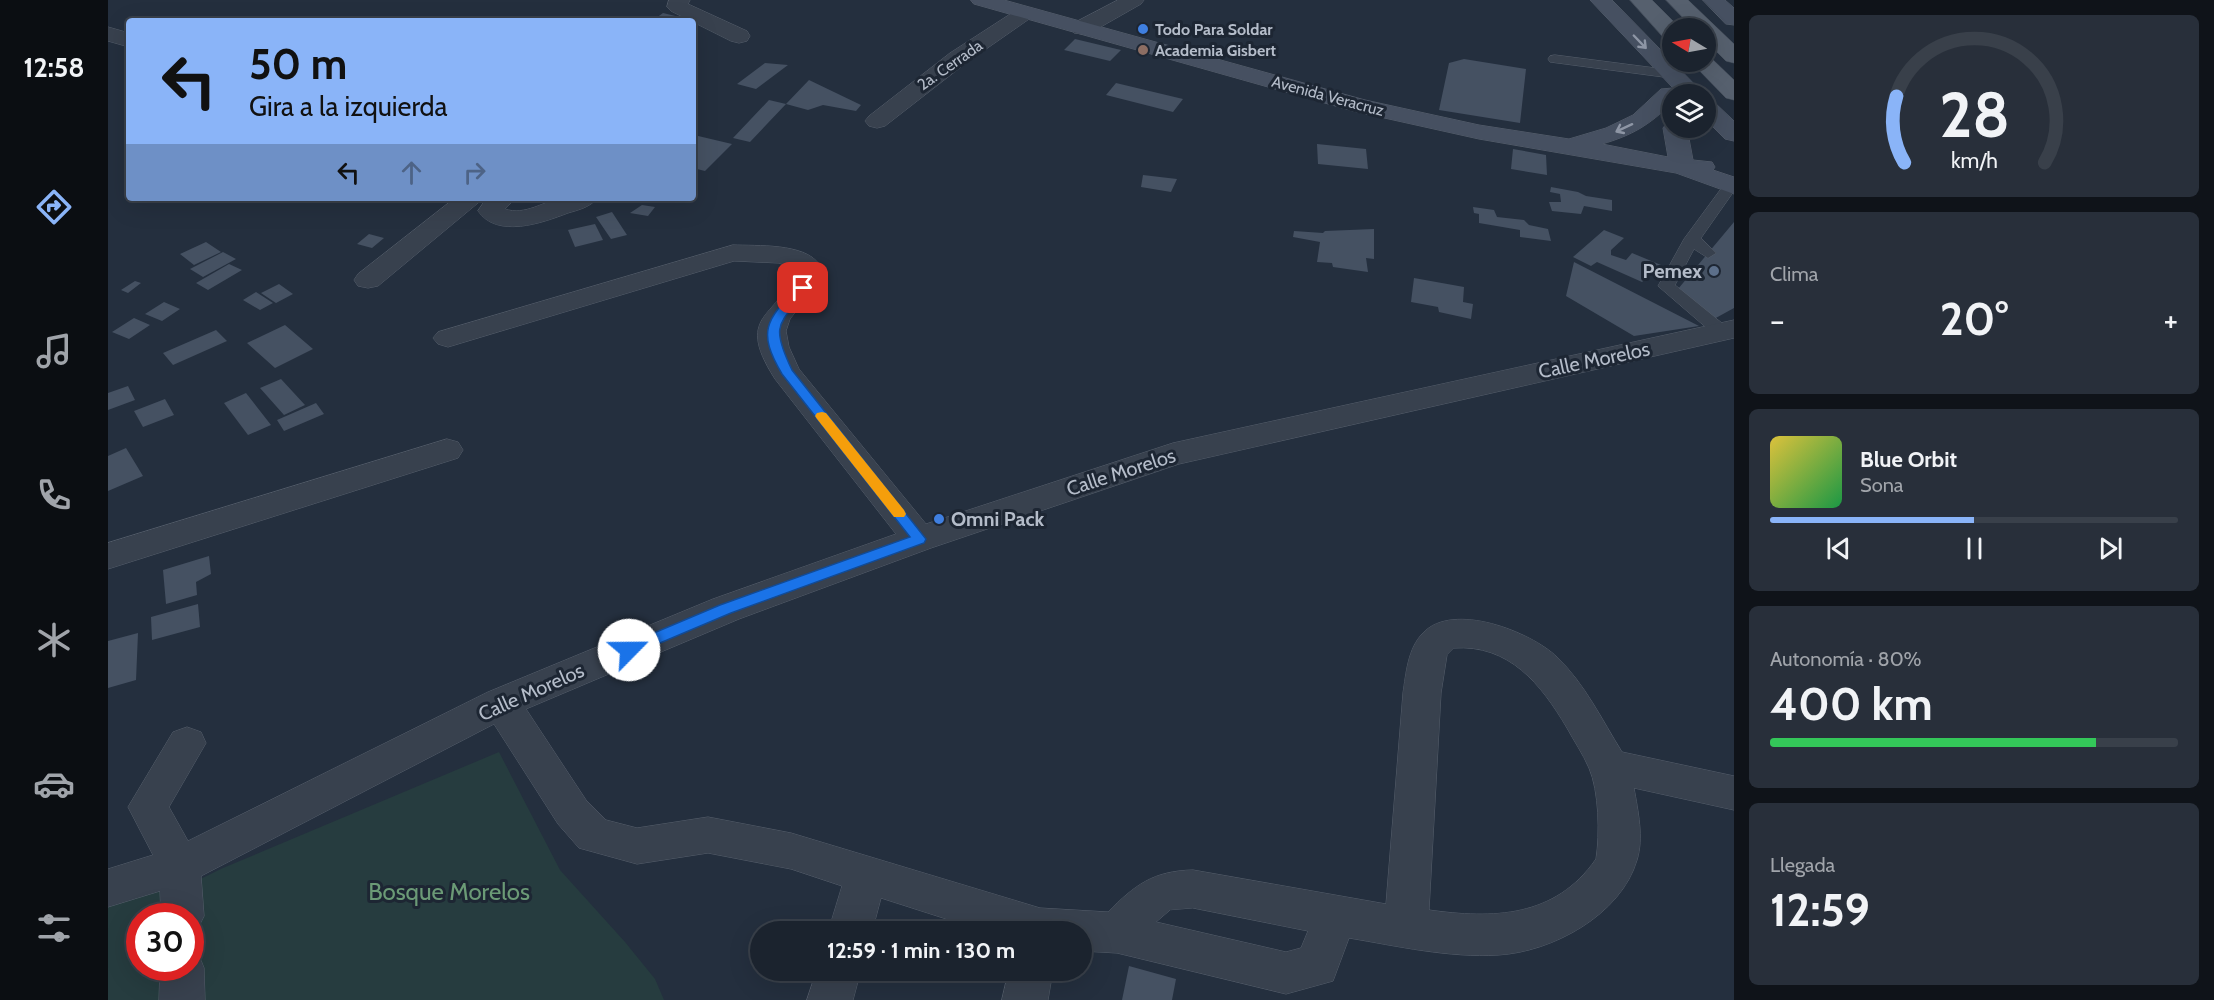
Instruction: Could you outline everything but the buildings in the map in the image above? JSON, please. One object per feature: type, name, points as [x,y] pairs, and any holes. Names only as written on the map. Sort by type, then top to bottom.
[{"type":"main road","points":[[1640,0],[1662,23]]},
{"type":"main road","points":[[1676,0],[1734,56]]},
{"type":"main road","points":[[1712,72],[1734,93]]},
{"type":"street","points":[[680,0],[678,8],[739,36]]},
{"type":"street","name":"Avenida Veracruz","points":[[981,0],[1361,106],[1479,132],[1682,167],[1733,180]]},
{"type":"street","points":[[1082,28],[1134,0]]},
{"type":"street","points":[[1600,0],[1668,84]]},
{"type":"street","points":[[1713,0],[1734,18]]},
{"type":"street","name":"2a. Cerrada","points":[[877,121],[949,64],[1025,13]]},
{"type":"street","points":[[108,34],[126,39]]},
{"type":"street","points":[[1570,147],[1615,133],[1641,120],[1662,104]]},
{"type":"street","points":[[1716,117],[1734,134]]},
{"type":"street","points":[[1677,138],[1682,167]]},
{"type":"street","points":[[368,280],[467,201]]},
{"type":"street","points":[[499,201],[491,211],[496,216],[506,218],[530,217],[576,201]]},
{"type":"street","points":[[448,338],[733,253],[783,255],[805,264],[803,288],[778,315],[772,331],[777,351],[786,372],[919,539]]},
{"type":"street","name":"Calle Morelos","points":[[108,888],[180,866],[501,703],[726,609],[919,539],[1173,454],[1730,334]]},
{"type":"street","points":[[108,556],[447,450]]},
{"type":"street","points":[[1117,933],[1155,895],[1170,888],[1192,889],[1335,916],[1406,927],[1464,934],[1514,933],[1554,920],[1593,894],[1614,868],[1619,837],[1617,800],[1609,766],[1552,676],[1533,657],[1501,641],[1469,633],[1447,634],[1435,643],[1427,663],[1422,693],[1406,927]]},
{"type":"street","points":[[501,703],[572,812],[594,835],[637,846],[708,835],[791,852],[1012,921]]},
{"type":"street","points":[[181,903],[180,866],[148,807],[187,743]]},
{"type":"street","points":[[1609,766],[1734,793]]},
{"type":"street","points":[[108,905],[180,866]]},
{"type":"street","points":[[853,921],[867,875]]},
{"type":"street","points":[[1092,932],[1117,933],[1286,974],[1317,966],[1335,916]]},
{"type":"street","points":[[182,981],[182,1000]]},
{"type":"street","points":[[830,1000],[836,981]]},
{"type":"street","points":[[1025,1000],[1029,981]]},
{"type":"lane","points":[[1555,59],[1662,90]]},
{"type":"lane","points":[[1730,334],[1666,286],[1692,239],[1733,180]]},
{"type":"lane","points":[[1692,239],[1708,253]]},
{"type":"green space","name":"Bosque Morelos","points":[[499,752],[560,870],[655,979],[664,1000],[108,1000],[108,900],[180,866],[182,888],[223,868]]},
{"type":"slow traffic","points":[[822,416],[899,514]]},
{"type":"place","name":"Todo Para Soldar","points":[[1143,29]]},
{"type":"place","name":"Academia Gisbert","points":[[1143,50]]},
{"type":"place","name":"Pemex","points":[[1714,271]]},
{"type":"place","name":"Omni Pack","points":[[939,519]]},
{"type":"route","points":[[629,650],[726,609],[919,539],[786,372],[772,331],[778,315],[803,288]]}]
